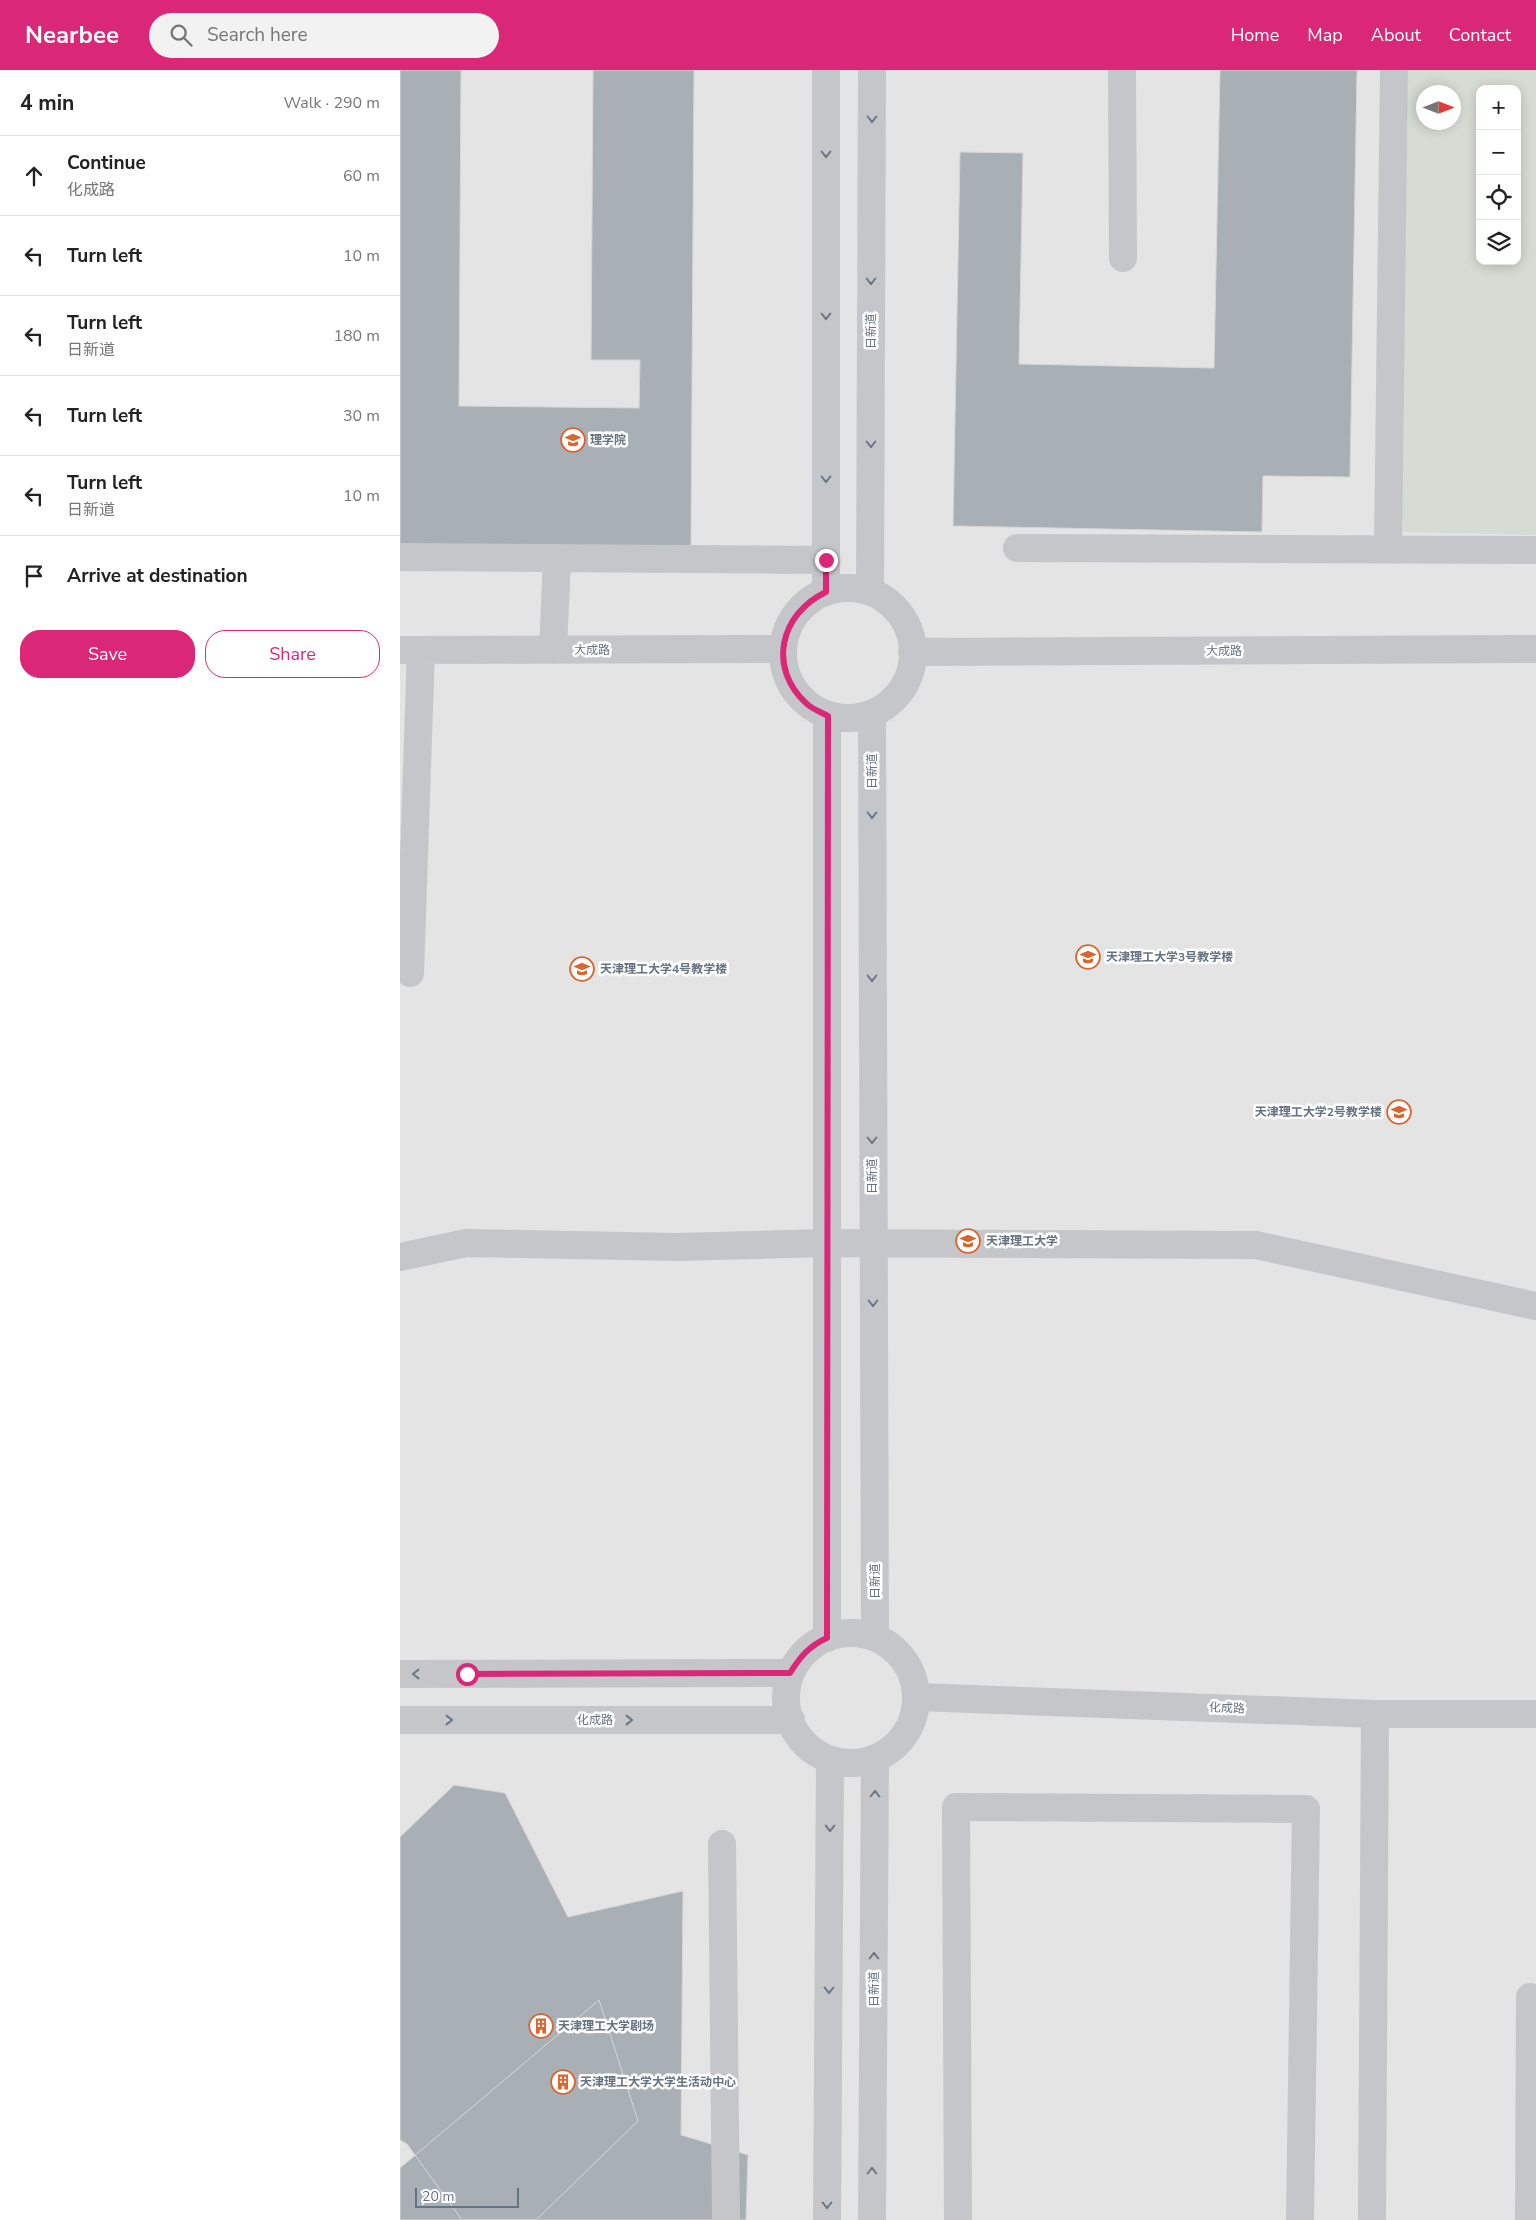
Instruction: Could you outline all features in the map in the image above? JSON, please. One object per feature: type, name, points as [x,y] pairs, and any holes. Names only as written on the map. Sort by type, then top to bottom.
[{"type":"street","points":[[826,70],[826,592]]},
{"type":"street","name":"日新道","points":[[870,592],[872,70]]},
{"type":"street","points":[[1122,70],[1123,258]]},
{"type":"street","points":[[1388,550],[1394,70]]},
{"type":"street","points":[[1017,548],[1536,550]]},
{"type":"street","points":[[400,557],[826,560]]},
{"type":"street","points":[[553,650],[557,558]]},
{"type":"street","points":[[852,588],[870,592],[890,604],[903,619],[911,640],[912,663],[905,684],[891,702],[872,714],[850,719],[828,716],[808,705],[793,688],[785,670],[783,649],[788,629],[798,612],[814,598],[826,592],[852,588]]},
{"type":"street","name":"大成路","points":[[410,650],[783,649]]},
{"type":"street","name":"大成路","points":[[912,652],[1536,649]]},
{"type":"street","points":[[410,650],[410,974]]},
{"type":"street","name":"日新道","points":[[872,714],[872,1243],[875,1637]]},
{"type":"street","points":[[827,1638],[828,716]]},
{"type":"street","points":[[400,1257],[466,1243],[677,1247],[826,1243],[1256,1245],[1536,1306]]},
{"type":"street","points":[[856,1633],[875,1637],[893,1648],[906,1664],[918,1697],[908,1729],[894,1747],[875,1758],[853,1763],[830,1762],[811,1750],[796,1733],[790,1720],[786,1693],[790,1673],[801,1656],[816,1642],[836,1634],[856,1633]]},
{"type":"street","points":[[400,1674],[790,1673]]},
{"type":"street","name":"化成路","points":[[918,1697],[1375,1714],[1536,1714]]},
{"type":"street","points":[[1372,2220],[1375,1714]]},
{"type":"street","name":"化成路","points":[[400,1720],[790,1720]]},
{"type":"street","name":"日新道","points":[[872,2220],[875,1758]]},
{"type":"street","points":[[827,2220],[830,1762]]},
{"type":"street","points":[[958,2220],[956,1807],[1306,1809],[1300,2220]]},
{"type":"street","points":[[722,1844],[726,2220]]},
{"type":"street","points":[[1529,2220],[1530,1998]]},
{"type":"shaded area","name":"天津理工大学","points":[[400,70],[1536,70],[1536,2220],[400,2220]]},
{"type":"shaded area","points":[[1408,70],[1536,70],[1536,535],[1401,532]]},
{"type":"building","points":[[400,70],[461,70],[459,406],[639,408],[640,360],[591,360],[593,70],[694,70],[691,547],[400,545]]},
{"type":"building","points":[[1220,70],[1357,70],[1350,477],[1263,476],[1262,532],[953,526],[960,152],[1023,153],[1019,364],[1214,368]]},
{"type":"building","name":"天津理工大学剧场","points":[[454,1785],[505,1793],[568,1917],[683,1891],[681,2135],[748,2155],[746,2220],[462,2220],[407,2144],[400,2140],[400,1837]]},
{"type":"building","name":"天津理工大学大学生活动中心","points":[[599,2000],[638,2121],[536,2220],[400,2220],[400,2168]]},
{"type":"place","name":"理学院","points":[[573,440]]},
{"type":"place","name":"天津理工大学3号教学楼","points":[[1088,957]]},
{"type":"place","name":"天津理工大学4号教学楼","points":[[582,969]]},
{"type":"place","name":"天津理工大学2号教学楼","points":[[1399,1112]]},
{"type":"place","name":"天津理工大学","points":[[968,1241]]},
{"type":"place","name":"天津理工大学剧场","points":[[541,2026]]},
{"type":"place","name":"天津理工大学大学生活动中心","points":[[563,2082]]},
{"type":"route","points":[[467,1674],[790,1673],[801,1656],[816,1642],[827,1638],[828,716],[808,705],[793,688],[785,670],[783,649],[788,629],[798,612],[814,598],[826,592],[826,560]]}]
